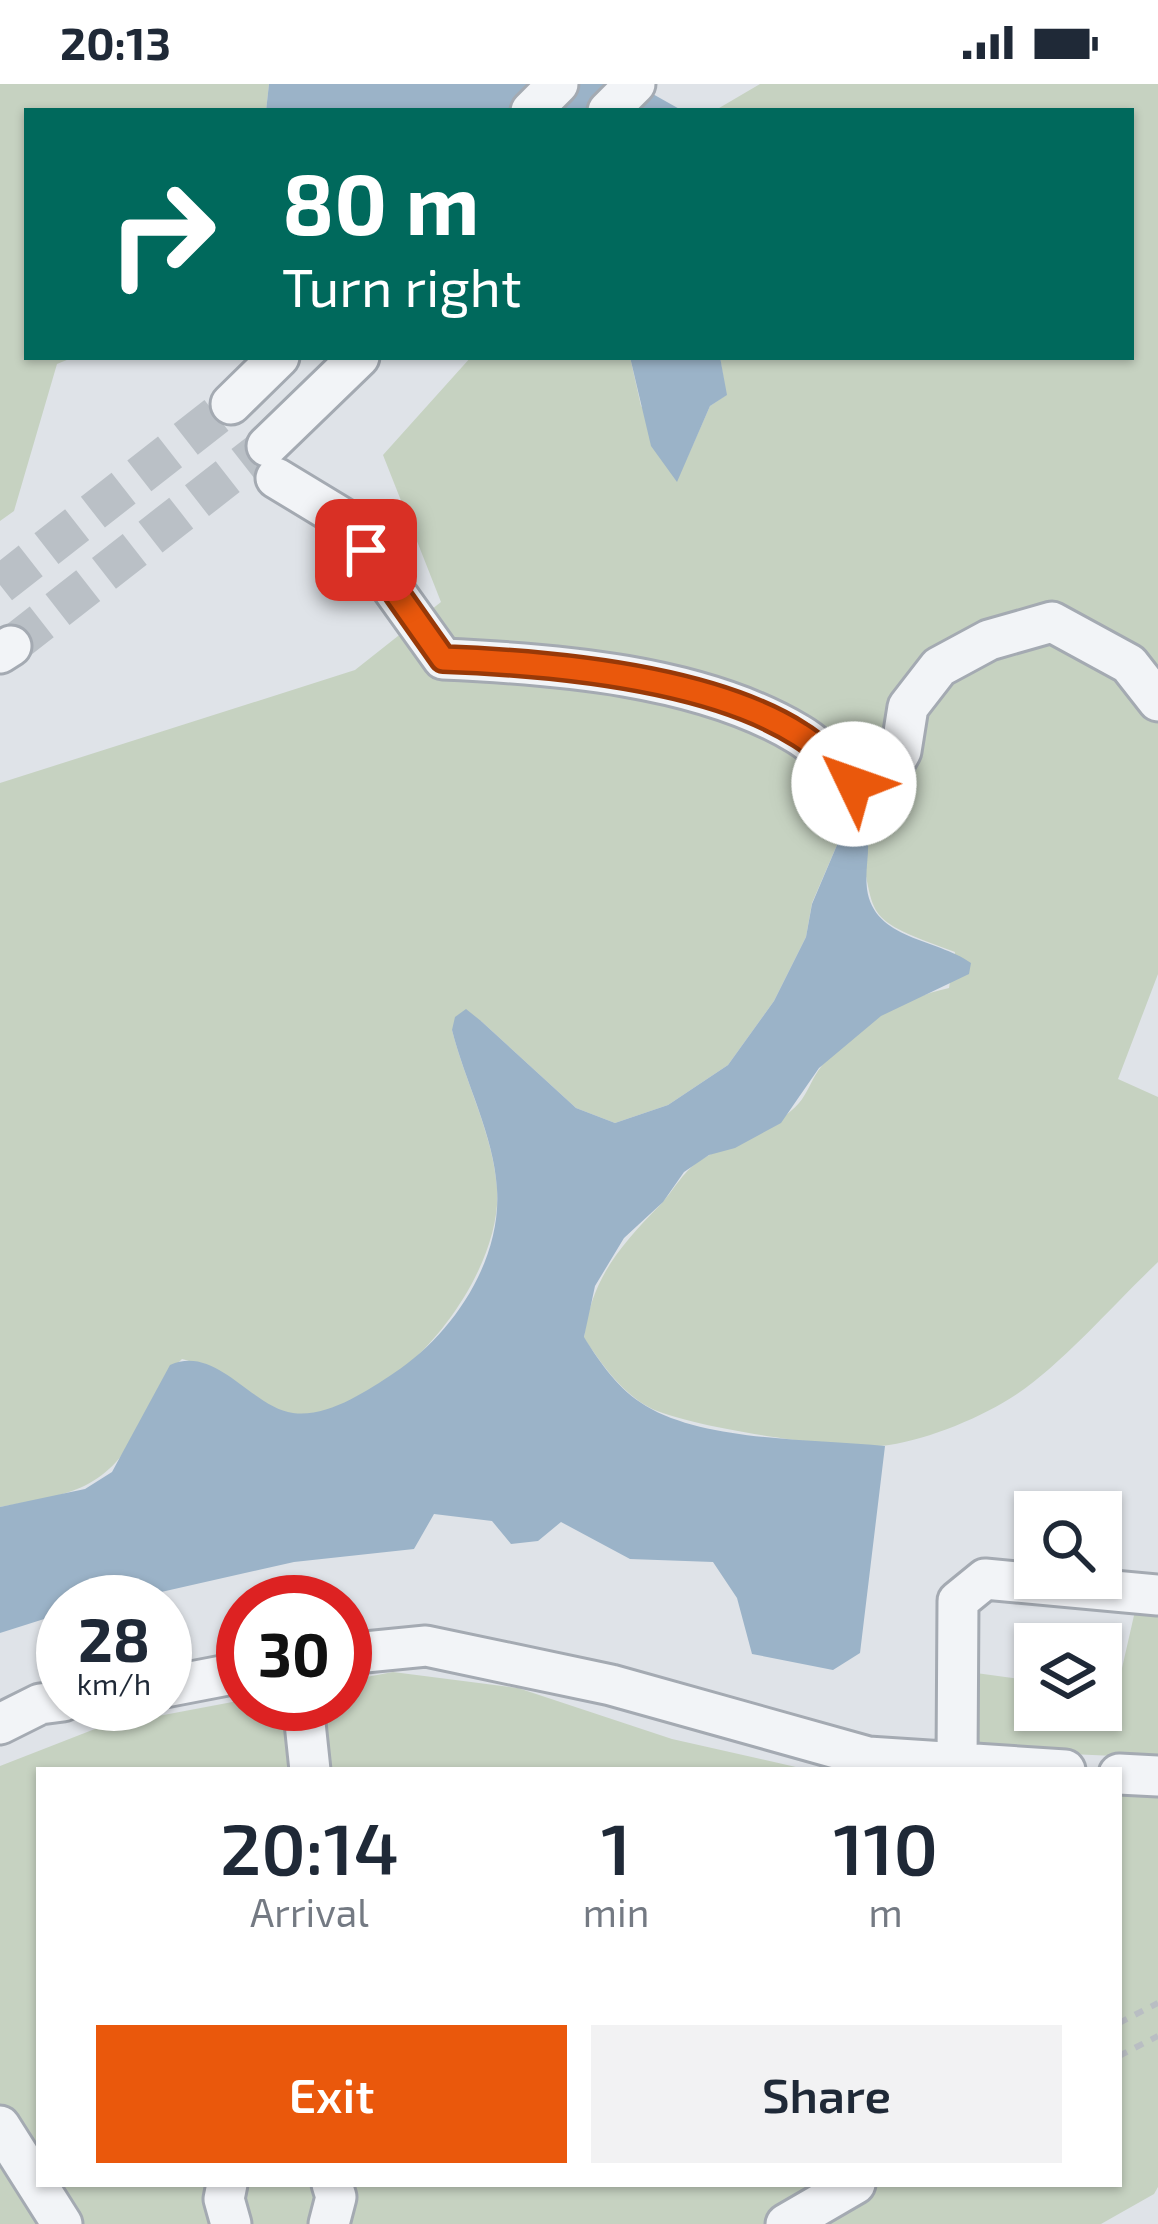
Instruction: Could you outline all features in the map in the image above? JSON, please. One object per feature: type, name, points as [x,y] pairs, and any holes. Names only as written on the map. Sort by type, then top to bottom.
[{"type":"street","points":[[534,108],[558,84]]},
{"type":"street","points":[[611,108],[635,84]]},
{"type":"street","points":[[231,404],[276,360]]},
{"type":"street","points":[[356,360],[271,462],[342,518],[443,659],[522,662],[643,680],[742,709],[800,735],[854,784],[884,783],[901,751],[908,707],[939,667],[989,640],[1052,622],[1129,664],[1158,701]]},
{"type":"street","points":[[957,1762],[958,1601],[985,1579],[1158,1595]]},
{"type":"street","points":[[372,1651],[426,1646],[523,1662],[868,1764],[957,1762],[1024,1767]]},
{"type":"street","points":[[0,1724],[36,1707]]},
{"type":"street","points":[[306,1731],[310,1767]]},
{"type":"street","points":[[1122,1774],[1158,1777]]},
{"type":"street","points":[[0,2126],[36,2183]]},
{"type":"street","points":[[39,2187],[62,2224]]},
{"type":"street","points":[[226,2187],[224,2199],[231,2224]]},
{"type":"street","points":[[328,2224],[336,2197],[333,2187]]},
{"type":"street","points":[[786,2224],[850,2187]]},
{"type":"path","points":[[1122,2021],[1158,2002]]},
{"type":"path","points":[[1122,2054],[1158,2036]]},
{"type":"green space","points":[[0,84],[269,84],[266,108],[24,108],[24,360],[67,360],[57,364],[14,511],[0,521]]},
{"type":"green space","points":[[760,84],[1158,84],[1158,974],[1118,1079],[1158,1097],[1158,1262],[1070,1350],[1017,1394],[955,1426],[889,1445],[764,1436],[664,1413],[627,1391],[590,1347],[584,1338],[601,1281],[620,1250],[691,1168],[789,1113],[830,1056],[859,1029],[894,1008],[949,988],[955,952],[899,929],[876,909],[853,822],[840,838],[812,903],[806,937],[774,1001],[728,1065],[668,1105],[615,1123],[576,1108],[481,1021],[452,1030],[490,1148],[497,1188],[494,1224],[462,1301],[404,1369],[369,1394],[332,1409],[296,1414],[270,1406],[213,1371],[182,1359],[168,1373],[129,1444],[101,1476],[67,1493],[0,1507],[0,783],[355,670],[441,602],[383,455],[468,360],[631,360],[641,406],[687,458],[710,406],[726,395],[720,360],[1134,360],[1134,108],[719,108]]},
{"type":"green space","points":[[1135,1611],[1158,1615],[1158,1758],[983,1750],[975,1740],[976,1673],[1014,1678],[1014,1731],[1122,1731],[1122,1668]]},
{"type":"green space","points":[[393,1672],[518,1688],[672,1739],[796,1767],[36,1767],[36,2187],[1122,2187],[1122,1789],[1158,1793],[1158,2187],[1154,2194],[1101,2224],[0,2224],[0,1766],[90,1731],[192,1731],[192,1710],[216,1705],[216,1731],[372,1731],[372,1676]]},
{"type":"water","points":[[269,84],[635,84],[678,108],[266,108]]},
{"type":"water","points":[[631,360],[721,360],[727,395],[710,406],[677,482],[651,446]]},
{"type":"water","points":[[852,822],[864,822],[872,906],[894,928],[971,963],[969,974],[881,1016],[819,1068],[781,1123],[735,1148],[709,1155],[684,1172],[663,1202],[624,1238],[595,1286],[584,1337],[627,1392],[671,1418],[730,1433],[885,1446],[860,1653],[833,1670],[752,1654],[737,1598],[713,1562],[630,1559],[561,1522],[538,1541],[511,1544],[492,1521],[434,1514],[414,1549],[294,1562],[216,1575],[216,1580],[192,1585],[192,1575],[36,1575],[36,1622],[0,1633],[0,1507],[85,1489],[112,1472],[170,1365],[203,1363],[278,1408],[293,1413],[319,1411],[346,1402],[394,1373],[453,1317],[482,1269],[491,1243],[497,1189],[485,1129],[452,1030],[455,1017],[466,1009],[576,1108],[615,1123],[668,1105],[728,1065],[774,1001],[806,937],[812,904],[840,838]]},
{"type":"tunnel","points":[[0,585],[231,404]]},
{"type":"tunnel","points":[[11,646],[267,446]]},
{"type":"route","points":[[366,550],[443,659],[522,662],[643,680],[742,709],[800,735],[854,784]]}]
